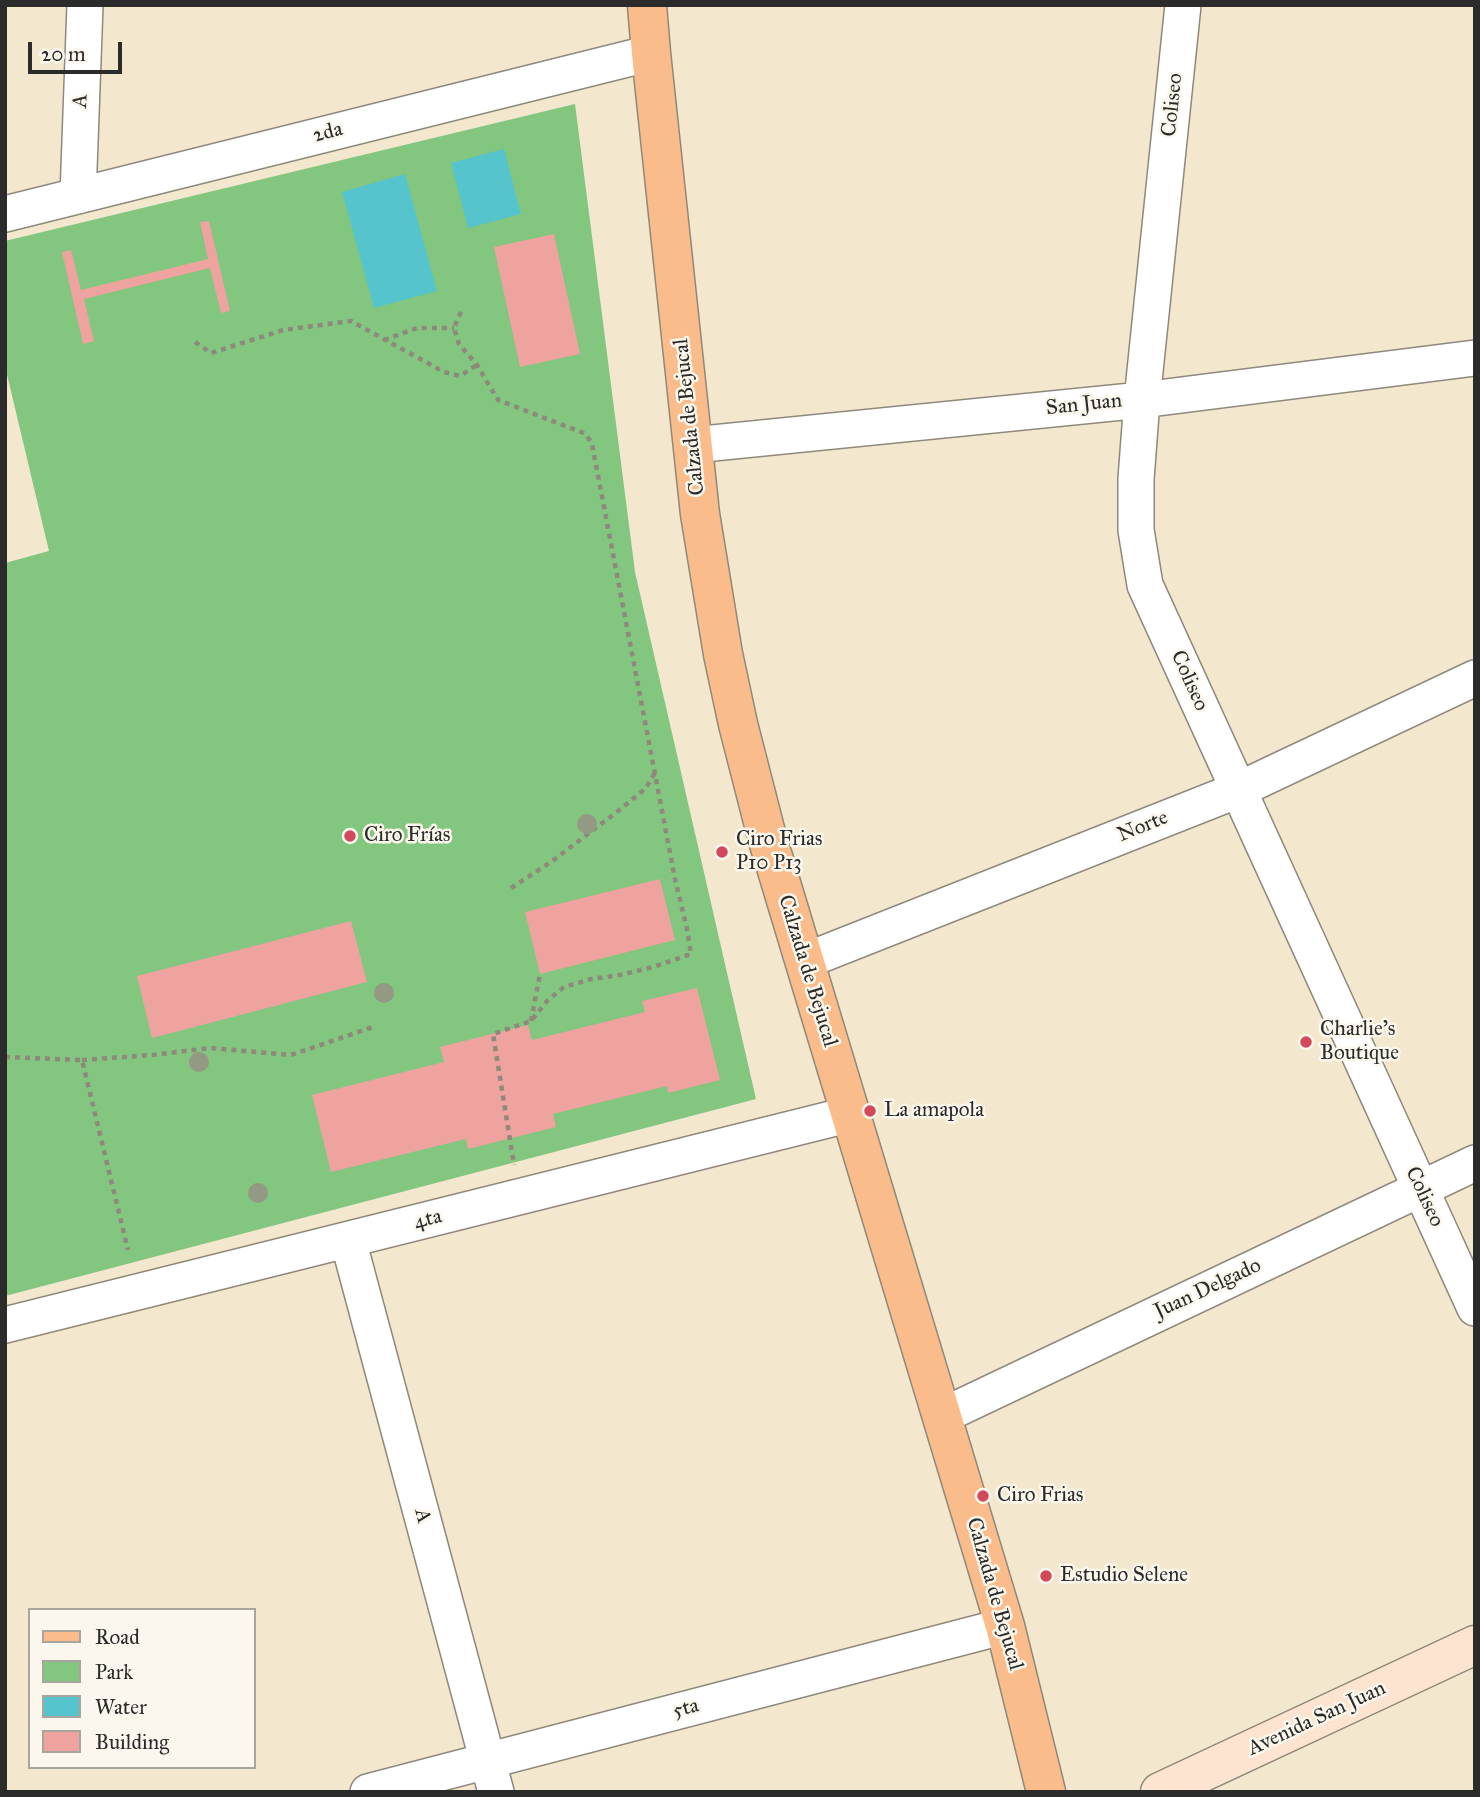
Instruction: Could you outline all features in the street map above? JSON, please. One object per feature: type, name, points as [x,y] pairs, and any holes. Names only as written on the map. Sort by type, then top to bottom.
[{"type":"main road","name":"Calzada de Bejucal","points":[[647,5],[700,514],[728,677],[767,837],[1005,1626],[1046,1792]]},
{"type":"street","name":"A","points":[[78,196],[85,5]]},
{"type":"street","name":"Coliseo","points":[[1183,5],[1136,479],[1136,530],[1145,585],[1475,1307]]},
{"type":"street","name":"2da","points":[[5,214],[651,53]]},
{"type":"street","name":"San Juan","points":[[693,445],[1142,400],[1475,358]]},
{"type":"street","name":"Norte","points":[[804,961],[1238,790],[1475,678]]},
{"type":"street","name":"4ta","points":[[5,1325],[851,1114]]},
{"type":"street","name":"Juan Delgado","points":[[942,1416],[1475,1163]]},
{"type":"street","name":"A","points":[[348,1240],[492,1776]]},
{"type":"street","name":"5ta","points":[[368,1792],[492,1776],[1005,1626]]},
{"type":"street","name":"Avenida San Juan","points":[[1160,1792],[1475,1645]]},
{"type":"path","points":[[461,312],[454,328],[459,344],[478,365],[498,400],[586,434],[592,444],[691,954],[620,975],[591,979],[564,987],[547,1000],[531,1021],[493,1034],[519,1197]]},
{"type":"path","points":[[195,342],[211,352],[283,330],[351,321],[444,372],[460,376],[478,365]]},
{"type":"path","points":[[384,341],[417,328],[454,328]]},
{"type":"path","points":[[511,888],[551,862],[646,789],[656,771]]},
{"type":"path","points":[[531,1021],[540,974]]},
{"type":"path","points":[[5,1057],[82,1060],[209,1048],[291,1055],[373,1027]]},
{"type":"path","points":[[82,1060],[128,1250]]},
{"type":"green space","name":"Ciro Frías","points":[[575,104],[635,572],[756,1099],[5,1296],[5,563],[49,551],[5,366],[5,241]]},
{"type":"water","points":[[504,149],[521,214],[468,228],[451,163]]},
{"type":"water","points":[[405,174],[437,291],[374,308],[342,192]]},
{"type":"building","points":[[209,221],[230,311],[221,313],[210,268],[84,299],[94,341],[83,344],[62,252],[71,250],[81,290],[208,259],[200,222]]},
{"type":"building","points":[[554,234],[580,354],[520,367],[494,247]]},
{"type":"building","points":[[660,879],[675,940],[540,974],[525,912]]},
{"type":"building","points":[[351,921],[367,982],[152,1038],[137,976]]},
{"type":"building","points":[[697,988],[720,1080],[668,1093],[667,1086],[553,1114],[556,1127],[468,1149],[466,1139],[331,1172],[312,1095],[444,1062],[440,1047],[528,1025],[532,1040],[645,1012],[642,1001]]},
{"type":"place","name":"Ciro Frías","points":[[350,836]]},
{"type":"place","name":"Ciro Frias P10 P13","points":[[722,852]]},
{"type":"place","name":"Charlie's Boutique","points":[[1306,1042]]},
{"type":"place","name":"La amapola","points":[[870,1111]]},
{"type":"place","name":"Ciro Frias","points":[[983,1496]]},
{"type":"place","name":"Estudio Selene","points":[[1046,1576]]}]
